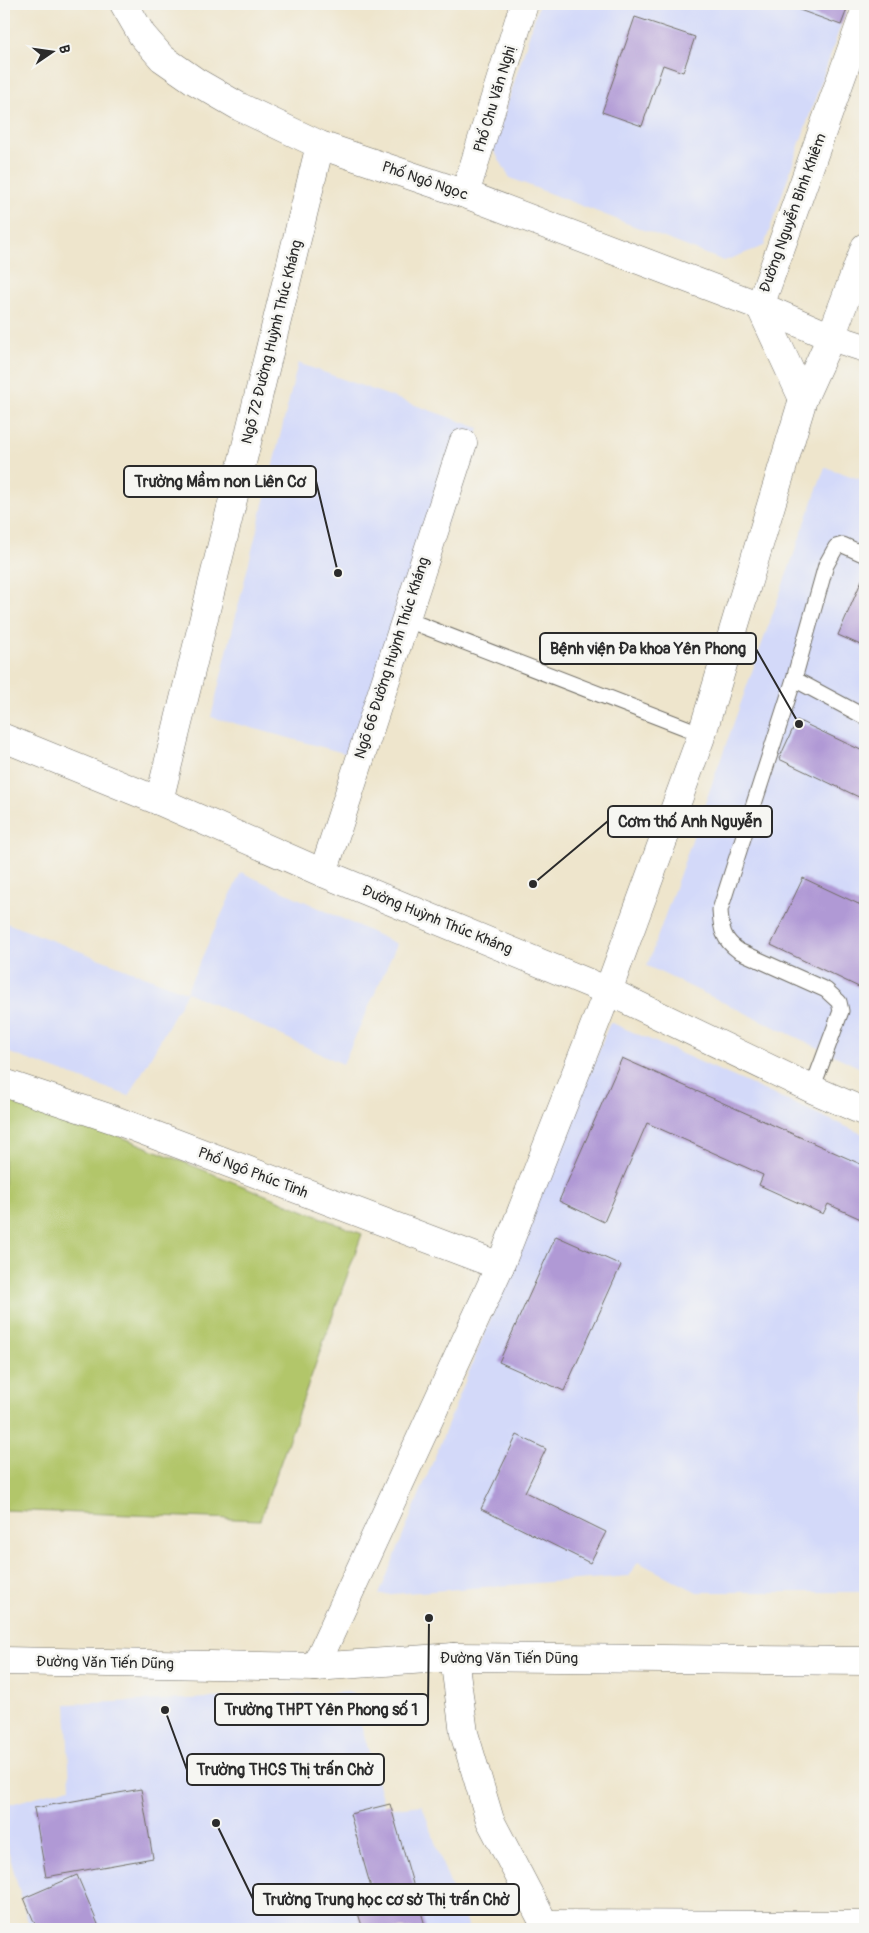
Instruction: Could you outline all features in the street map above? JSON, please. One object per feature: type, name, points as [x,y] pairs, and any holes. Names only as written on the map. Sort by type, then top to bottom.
[{"type":"main road","name":"Phố Ngô Ngọc","points":[[124,4],[142,35],[162,58],[195,81],[240,107],[320,145],[465,194],[865,348]]},
{"type":"main road","name":"Phố Chu Văn Nghị","points":[[465,194],[524,4]]},
{"type":"main road","name":"Đường Nguyễn Bỉnh Khiêm","points":[[803,399],[760,306],[865,11]]},
{"type":"main road","name":"Ngõ 72 Đường Huỳnh Thúc Kháng","points":[[160,801],[320,145]]},
{"type":"main road","points":[[315,1666],[500,1266],[608,991],[702,734],[803,399],[831,336],[865,247]]},
{"type":"main road","name":"Ngõ 66 Đường Huỳnh Thúc Kháng","points":[[323,873],[463,444]]},
{"type":"main road","name":"Đường Huỳnh Thúc Kháng","points":[[4,738],[160,801],[323,873],[608,991],[812,1089],[865,1112]]},
{"type":"main road","name":"Phố Ngô Phúc Tinh","points":[[4,1083],[115,1120],[500,1266]]},
{"type":"main road","points":[[454,1657],[464,1733],[490,1820],[545,1927],[865,1925]]},
{"type":"main road","name":"Đường Văn Tiến Dũng","points":[[4,1661],[315,1666],[454,1657],[865,1661]]},
{"type":"lane","points":[[812,1089],[841,1011],[839,1002],[826,990],[739,951],[729,944],[723,929],[720,910],[794,679],[829,558],[836,547],[843,545],[865,555]]},
{"type":"lane","points":[[405,618],[702,734]]},
{"type":"lane","points":[[794,679],[865,717]]},
{"type":"shaded area","points":[[539,4],[782,4],[841,25],[764,246],[724,261],[510,178],[493,149]]},
{"type":"shaded area","points":[[298,363],[479,428],[366,759],[211,717]]},
{"type":"shaded area","points":[[825,467],[865,481],[865,1070],[647,966]]},
{"type":"shaded area","points":[[241,872],[397,944],[343,1064],[187,992],[129,1096],[4,1051],[4,922],[186,992]]},
{"type":"shaded area","points":[[610,1022],[865,1135],[865,1592],[697,1592],[638,1562],[629,1576],[379,1595]]},
{"type":"shaded area","points":[[352,1692],[385,1809],[422,1805],[447,1876],[469,1929],[30,1929],[4,1836],[4,1806],[70,1787],[66,1704]]},
{"type":"green space","points":[[4,1095],[77,1119],[362,1234],[260,1520],[4,1510]]},
{"type":"building","points":[[783,4],[849,4],[841,25]]},
{"type":"building","points":[[635,17],[695,37],[683,72],[663,65],[642,126],[602,112]]},
{"type":"building","points":[[865,573],[865,647],[838,635]]},
{"type":"building","points":[[797,720],[865,752],[865,800],[779,759]]},
{"type":"building","points":[[803,878],[865,907],[865,990],[771,945]]},
{"type":"building","points":[[622,1058],[865,1166],[865,1221],[828,1204],[823,1214],[759,1185],[763,1175],[647,1123],[604,1222],[559,1201]]},
{"type":"building","points":[[556,1236],[621,1265],[564,1391],[499,1362]]},
{"type":"building","points":[[517,1435],[546,1449],[525,1492],[606,1532],[590,1563],[481,1509]]},
{"type":"building","points":[[141,1789],[153,1858],[46,1877],[34,1808]]},
{"type":"building","points":[[390,1804],[426,1929],[363,1929],[355,1904],[374,1898],[350,1814]]},
{"type":"building","points":[[77,1875],[100,1929],[37,1929],[24,1898]]},
{"type":"place","name":"Trường Mầm non Liên Cơ","points":[[338,573]]},
{"type":"place","name":"Bệnh viện Đa khoa Yên Phong","points":[[799,724]]},
{"type":"place","name":"Cơm thố Anh Nguyễn","points":[[533,884]]},
{"type":"place","name":"Trường THPT Yên Phong số 1","points":[[429,1618]]},
{"type":"place","name":"Trường THCS Thị trấn Chờ","points":[[165,1710]]},
{"type":"place","name":"Trường Trung học cơ sở Thị trấn Chờ","points":[[216,1823]]}]
